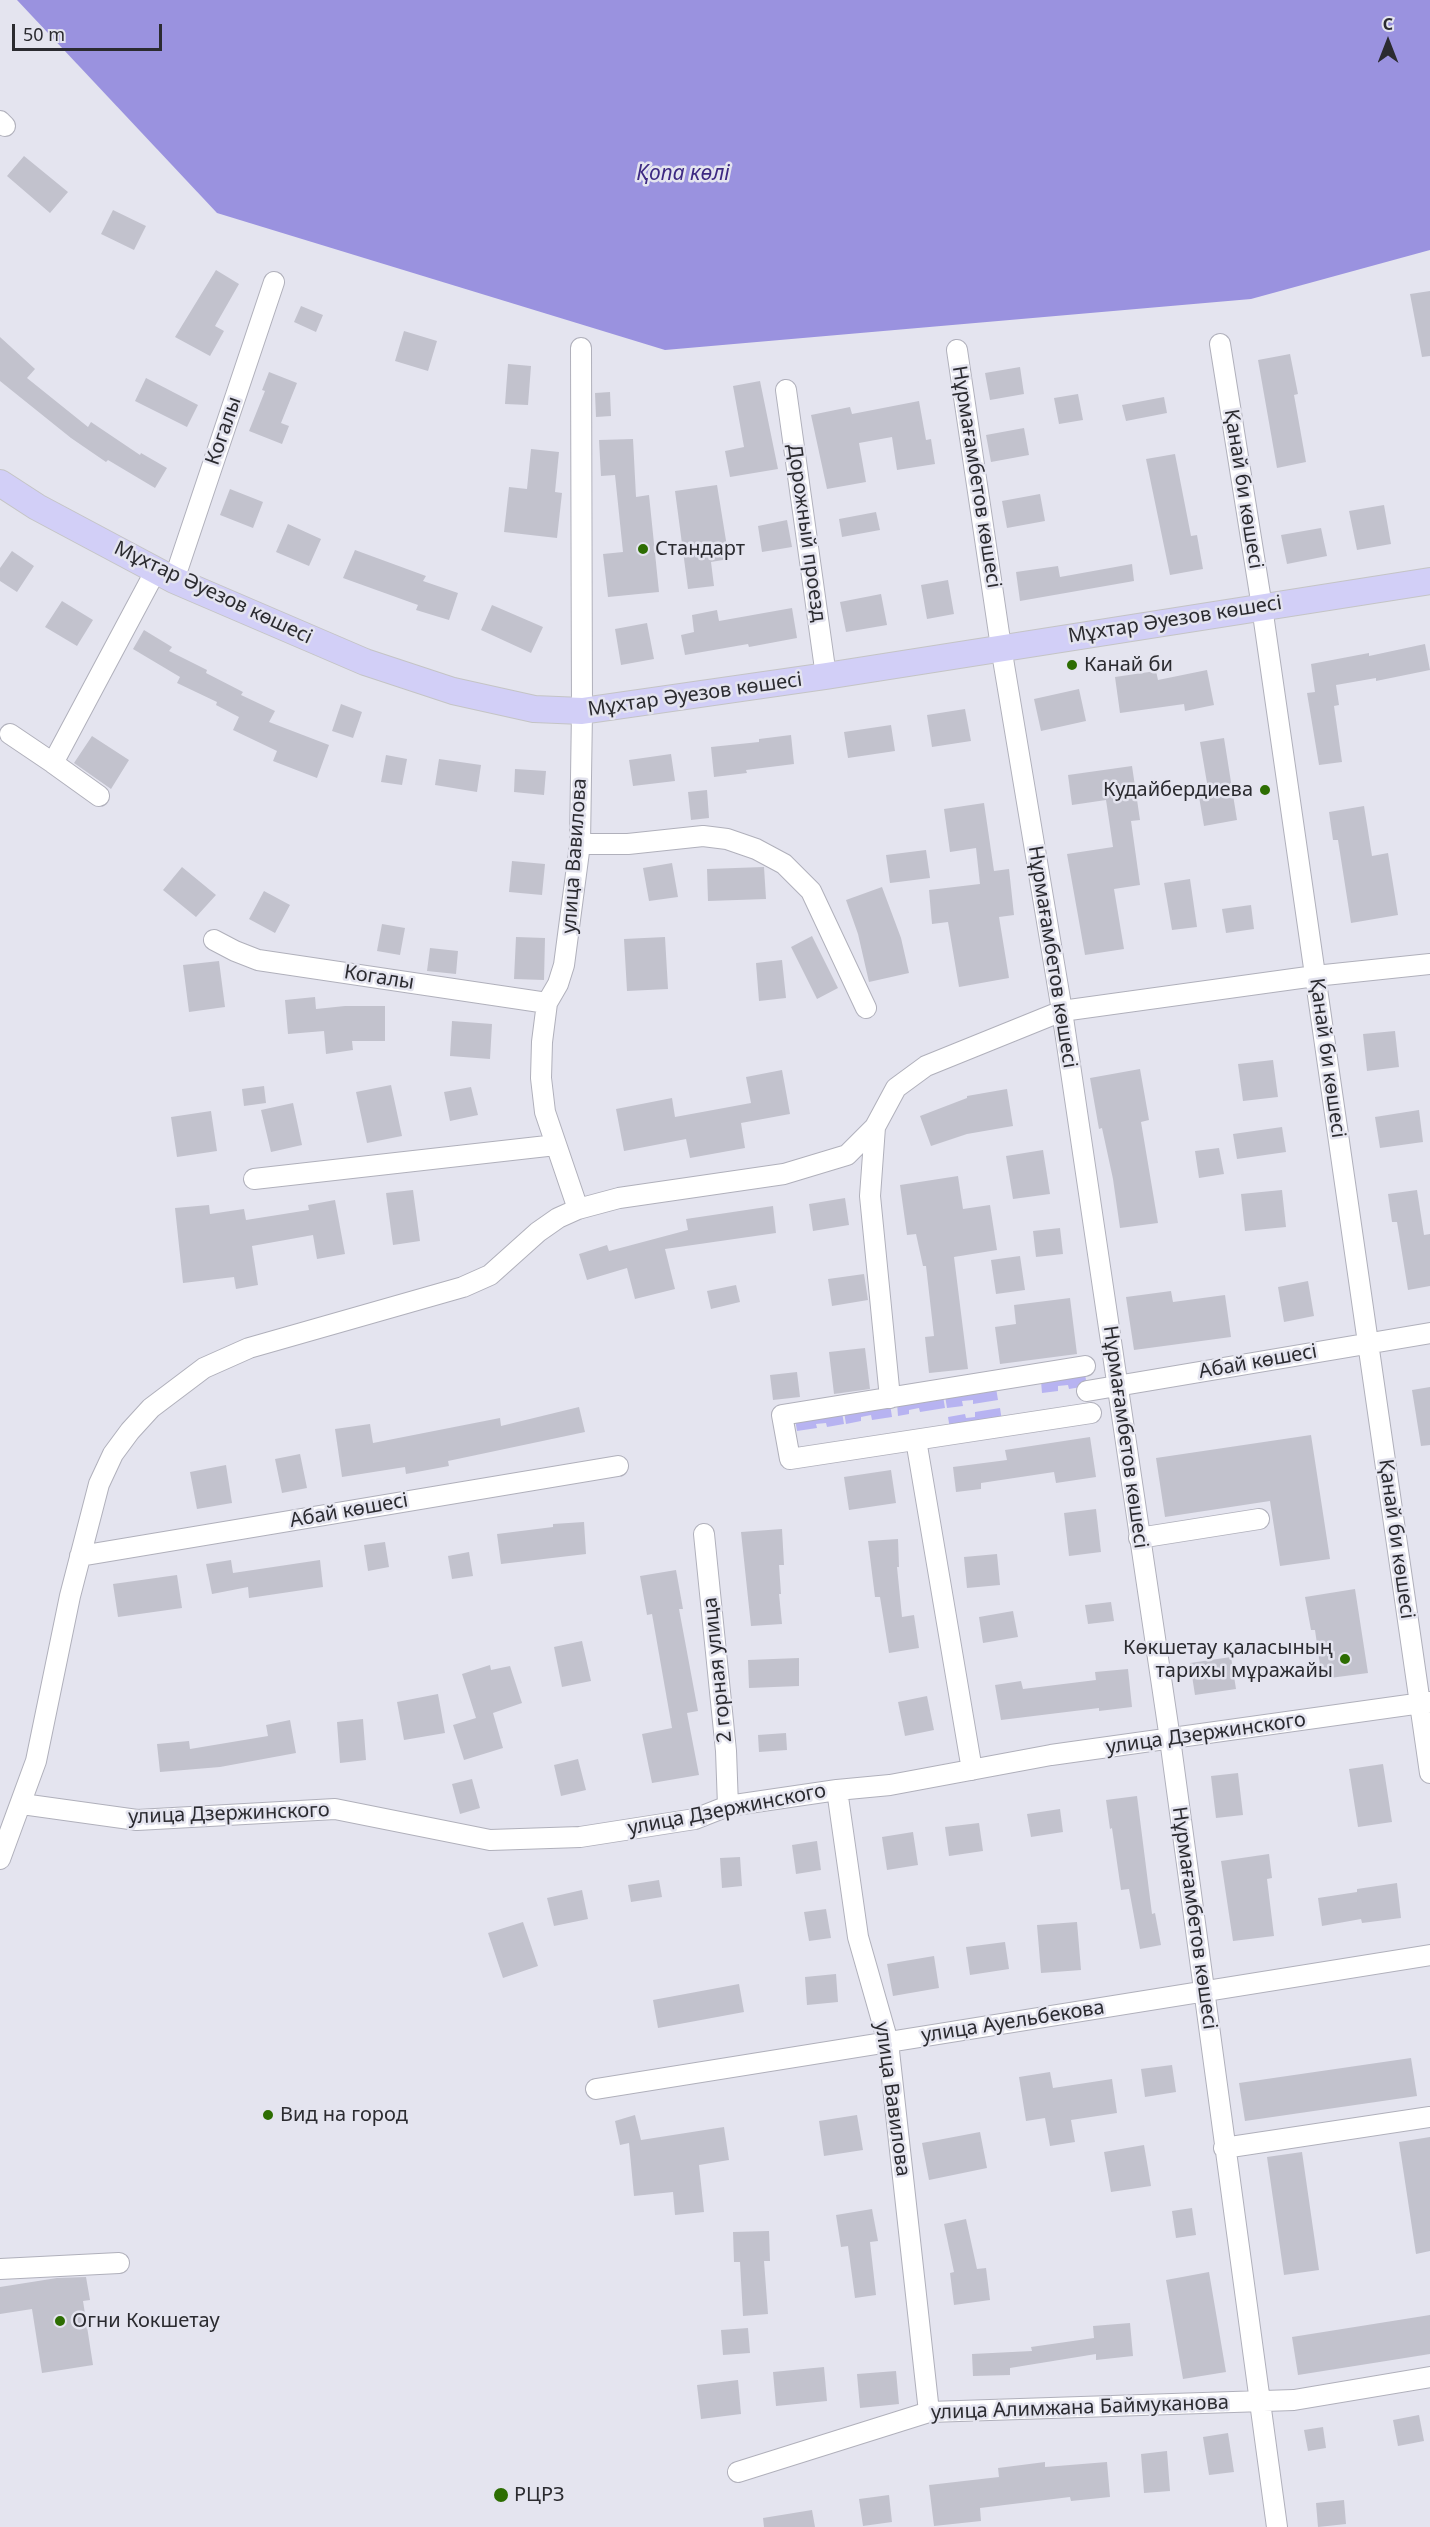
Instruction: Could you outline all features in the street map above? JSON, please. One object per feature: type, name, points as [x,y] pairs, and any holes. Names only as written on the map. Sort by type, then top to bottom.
[{"type":"main road","name":"Мұхтар Әуезов көшесі","points":[[0,483],[37,507],[165,575],[365,662],[453,691],[534,709],[582,711],[826,676],[1430,580]]},
{"type":"street","name":"Когалы","points":[[54,763],[165,575],[274,282]]},
{"type":"street","name":"Қанай би көшесі","points":[[1220,344],[1262,607],[1368,1344],[1425,1702],[1430,1773]]},
{"type":"street","name":"улица Вавилова","points":[[578,1209],[545,1112],[541,1078],[542,1042],[547,1003],[558,984],[564,965],[580,844],[582,711],[580,348]]},
{"type":"street","name":"Нұрмағамбетов көшесі","points":[[957,350],[1001,647],[1062,1011],[1170,1739],[1277,2527]]},
{"type":"street","name":"Дорожный проезд","points":[[786,390],[826,676]]},
{"type":"street","points":[[9,734],[99,796]]},
{"type":"street","points":[[580,844],[628,844],[703,836],[727,839],[784,864],[811,891],[866,1008]]},
{"type":"street","name":"Когалы","points":[[214,940],[258,960],[547,1003]]},
{"type":"street","points":[[0,1859],[7,1830],[22,1804],[36,1761],[53,1673],[99,1484],[113,1454],[151,1408],[204,1368],[249,1348],[463,1287],[490,1275],[558,1218],[578,1209],[619,1198],[784,1174],[847,1155],[875,1126],[896,1088],[926,1066],[1062,1011],[1315,976],[1430,964]]},
{"type":"street","points":[[875,1126],[870,1196],[890,1398]]},
{"type":"street","points":[[254,1179],[556,1145]]},
{"type":"street","name":"Абай көшесі","points":[[1087,1391],[1430,1333]]},
{"type":"street","points":[[1085,1366],[783,1415],[789,1459],[1091,1413]]},
{"type":"street","points":[[916,1440],[972,1770]]},
{"type":"street","name":"Абай көшесі","points":[[80,1556],[618,1466]]},
{"type":"street","points":[[1139,1538],[1258,1519]]},
{"type":"street","name":"2 горная улица","points":[[704,1534],[726,1751],[728,1806]]},
{"type":"street","name":"улица Дзержинского","points":[[22,1804],[137,1820],[335,1809],[490,1840],[580,1837],[695,1819],[728,1806],[837,1790],[890,1785],[1050,1755],[1425,1702]]},
{"type":"street","name":"улица Вавилова","points":[[837,1790],[858,1937],[888,2042],[929,2412]]},
{"type":"street","name":"улица Ауельбекова","points":[[596,2089],[1430,1955]]},
{"type":"street","points":[[1224,2148],[1430,2117]]},
{"type":"street","points":[[0,2269],[118,2263]]},
{"type":"street","name":"улица Алимжана Баймуканова","points":[[738,2472],[929,2412],[1294,2400],[1430,2377]]},
{"type":"shaded area","points":[[1085,1374],[1087,1386],[1069,1389],[1068,1385],[1058,1386],[1058,1391],[1042,1393],[1041,1381]]},
{"type":"shaded area","points":[[996,1388],[998,1400],[973,1404],[973,1400],[962,1401],[963,1406],[947,1408],[945,1396]]},
{"type":"shaded area","points":[[943,1396],[945,1408],[920,1412],[919,1408],[909,1410],[909,1414],[898,1416],[897,1403]]},
{"type":"shaded area","points":[[890,1404],[892,1417],[872,1420],[871,1415],[861,1417],[861,1421],[846,1424],[844,1412]]},
{"type":"shaded area","points":[[1000,1408],[1002,1421],[950,1429],[948,1417],[965,1414],[966,1418],[975,1417],[975,1412]]},
{"type":"shaded area","points":[[842,1412],[844,1424],[827,1427],[826,1423],[816,1424],[817,1428],[797,1431],[795,1419]]},
{"type":"water","name":"Қопа көлі","points":[[17,0],[1430,0],[1430,250],[1251,299],[665,350],[217,213]]},
{"type":"building","points":[[24,156],[68,192],[50,213],[7,176]]},
{"type":"building","points":[[113,210],[146,226],[134,250],[101,234]]},
{"type":"building","points":[[216,270],[239,284],[215,326],[224,331],[210,356],[175,337]]},
{"type":"building","points":[[1430,291],[1430,356],[1422,357],[1410,294]]},
{"type":"building","points":[[301,306],[323,315],[316,332],[294,322]]},
{"type":"building","points":[[404,331],[437,341],[428,371],[395,361]]},
{"type":"building","points":[[0,337],[35,369],[27,378],[88,427],[91,422],[140,455],[141,453],[167,468],[155,488],[108,460],[106,462],[71,438],[0,381]]},
{"type":"building","points":[[1290,354],[1298,394],[1294,395],[1306,462],[1277,468],[1258,360]]},
{"type":"building","points":[[508,364],[531,366],[528,405],[505,404]]},
{"type":"building","points":[[1020,367],[1024,394],[990,400],[985,373]]},
{"type":"building","points":[[269,372],[297,383],[281,423],[289,426],[282,444],[249,431],[265,391],[262,390]]},
{"type":"building","points":[[146,378],[198,405],[187,427],[135,401]]},
{"type":"building","points":[[760,381],[778,469],[730,477],[725,451],[744,447],[733,386]]},
{"type":"building","points":[[610,392],[611,416],[596,417],[595,393]]},
{"type":"building","points":[[1078,394],[1083,420],[1059,424],[1054,398]]},
{"type":"building","points":[[1164,397],[1167,413],[1126,421],[1122,405]]},
{"type":"building","points":[[919,401],[926,440],[931,439],[935,464],[897,470],[892,437],[859,443],[866,482],[827,489],[811,415],[850,407],[852,414]]},
{"type":"building","points":[[1024,428],[1029,455],[991,462],[986,435]]},
{"type":"building","points":[[633,439],[636,497],[649,495],[659,592],[608,597],[603,554],[623,552],[615,475],[601,476],[599,440]]},
{"type":"building","points":[[531,449],[559,452],[555,492],[562,493],[557,538],[504,532],[509,487],[527,489]]},
{"type":"building","points":[[1175,454],[1191,536],[1197,535],[1203,569],[1170,575],[1146,459]]},
{"type":"building","points":[[717,485],[729,559],[711,562],[714,586],[688,589],[675,491]]},
{"type":"building","points":[[230,489],[263,502],[253,528],[220,515]]},
{"type":"building","points":[[1040,494],[1045,521],[1007,528],[1002,501]]},
{"type":"building","points":[[1384,505],[1391,544],[1357,550],[1349,511]]},
{"type":"building","points":[[876,512],[880,530],[842,537],[839,519]]},
{"type":"building","points":[[787,520],[792,547],[762,552],[758,526]]},
{"type":"building","points":[[288,524],[321,539],[309,566],[276,552]]},
{"type":"building","points":[[1321,528],[1327,556],[1287,564],[1281,535]]},
{"type":"building","points":[[355,550],[426,576],[423,581],[458,593],[449,620],[416,610],[418,605],[343,578]]},
{"type":"building","points":[[12,551],[34,566],[17,592],[0,581],[0,568]]},
{"type":"building","points":[[1132,564],[1134,581],[1020,601],[1016,572],[1058,566],[1060,577]]},
{"type":"building","points":[[948,580],[954,614],[927,619],[921,585]]},
{"type":"building","points":[[881,594],[887,625],[846,632],[840,602]]},
{"type":"building","points":[[62,601],[93,620],[77,646],[45,627]]},
{"type":"building","points":[[492,605],[543,627],[531,653],[481,630]]},
{"type":"building","points":[[792,608],[797,638],[685,655],[681,635],[694,632],[692,615],[717,610],[719,621]]},
{"type":"building","points":[[647,623],[654,659],[621,665],[615,629]]},
{"type":"building","points":[[144,630],[172,647],[169,651],[243,692],[241,695],[275,711],[269,722],[329,745],[317,778],[273,761],[277,751],[233,730],[239,717],[216,705],[217,702],[177,683],[180,677],[133,649]]},
{"type":"building","points":[[1425,644],[1430,670],[1376,681],[1376,678],[1336,685],[1339,705],[1334,706],[1342,762],[1319,765],[1307,693],[1315,692],[1311,664],[1369,653],[1369,656]]},
{"type":"building","points":[[1207,670],[1214,705],[1185,711],[1184,704],[1120,713],[1115,677],[1156,671],[1158,680]]},
{"type":"building","points":[[1079,689],[1086,721],[1041,731],[1034,699]]},
{"type":"building","points":[[341,704],[362,712],[353,738],[332,731]]},
{"type":"building","points":[[965,709],[971,741],[932,747],[927,715]]},
{"type":"building","points":[[891,725],[895,751],[848,758],[844,732]]},
{"type":"building","points":[[791,735],[794,764],[714,777],[711,747],[759,742],[759,739]]},
{"type":"building","points":[[92,736],[129,760],[111,789],[74,763]]},
{"type":"building","points":[[1224,738],[1237,820],[1204,826],[1197,785],[1207,783],[1200,742]]},
{"type":"building","points":[[671,754],[675,781],[633,786],[629,760]]},
{"type":"building","points":[[386,755],[407,759],[402,785],[381,782]]},
{"type":"building","points":[[439,759],[481,765],[477,792],[435,785]]},
{"type":"building","points":[[1132,766],[1140,820],[1131,821],[1140,885],[1114,889],[1124,949],[1085,955],[1067,854],[1113,847],[1106,800],[1072,805],[1068,775]]},
{"type":"building","points":[[515,769],[546,771],[544,795],[514,792]]},
{"type":"building","points":[[707,790],[709,818],[691,820],[688,792]]},
{"type":"building","points":[[984,803],[994,871],[1009,869],[1014,915],[999,917],[1009,978],[959,987],[948,922],[932,924],[929,890],[980,884],[976,848],[950,852],[944,809]]},
{"type":"building","points":[[1364,806],[1372,856],[1388,853],[1398,915],[1351,923],[1338,840],[1333,840],[1329,812]]},
{"type":"building","points":[[926,850],[930,878],[890,883],[886,855]]},
{"type":"building","points":[[512,861],[545,864],[542,895],[509,892]]},
{"type":"building","points":[[672,863],[678,897],[649,901],[643,868]]},
{"type":"building","points":[[182,867],[216,895],[196,917],[163,890]]},
{"type":"building","points":[[764,867],[766,899],[708,901],[707,869]]},
{"type":"building","points":[[1190,879],[1197,927],[1172,930],[1164,883]]},
{"type":"building","points":[[882,887],[901,938],[909,973],[869,982],[858,934],[846,900]]},
{"type":"building","points":[[264,891],[290,905],[275,933],[249,919]]},
{"type":"building","points":[[1251,905],[1254,929],[1226,933],[1222,909]]},
{"type":"building","points":[[382,924],[405,928],[400,955],[377,951]]},
{"type":"building","points":[[812,936],[838,988],[817,999],[791,947]]},
{"type":"building","points":[[516,937],[545,938],[544,980],[514,979]]},
{"type":"building","points":[[665,937],[668,989],[627,991],[624,939]]},
{"type":"building","points":[[430,948],[458,951],[456,974],[427,971]]},
{"type":"building","points":[[782,960],[786,998],[759,1001],[756,963]]},
{"type":"building","points":[[219,961],[225,1007],[189,1012],[183,965]]},
{"type":"building","points":[[315,997],[316,1009],[385,1006],[385,1041],[352,1041],[353,1050],[326,1054],[324,1031],[288,1034],[285,1000]]},
{"type":"building","points":[[452,1021],[492,1024],[490,1059],[450,1056]]},
{"type":"building","points":[[1395,1031],[1399,1067],[1367,1071],[1363,1034]]},
{"type":"building","points":[[1273,1060],[1278,1097],[1243,1101],[1238,1064]]},
{"type":"building","points":[[1140,1069],[1149,1120],[1141,1122],[1158,1223],[1120,1228],[1113,1179],[1102,1128],[1099,1129],[1090,1078]]},
{"type":"building","points":[[782,1070],[790,1114],[741,1123],[745,1148],[690,1158],[686,1139],[624,1151],[616,1109],[672,1098],[675,1117],[751,1103],[746,1077]]},
{"type":"building","points":[[391,1085],[402,1136],[367,1143],[356,1092]]},
{"type":"building","points":[[264,1086],[266,1103],[244,1106],[242,1089]]},
{"type":"building","points":[[471,1087],[478,1115],[450,1121],[444,1092]]},
{"type":"building","points":[[1007,1089],[1013,1126],[967,1134],[931,1146],[920,1116],[967,1098],[967,1096]]},
{"type":"building","points":[[293,1103],[302,1145],[271,1152],[261,1110]]},
{"type":"building","points":[[1419,1110],[1423,1142],[1380,1148],[1375,1117]]},
{"type":"building","points":[[211,1111],[217,1151],[177,1157],[171,1117]]},
{"type":"building","points":[[1282,1127],[1286,1152],[1237,1159],[1233,1134]]},
{"type":"building","points":[[1219,1148],[1224,1174],[1199,1178],[1195,1151]]},
{"type":"building","points":[[1043,1150],[1050,1194],[1013,1199],[1006,1156]]},
{"type":"building","points":[[958,1176],[963,1209],[990,1205],[997,1250],[954,1257],[968,1369],[929,1373],[925,1337],[934,1336],[926,1266],[923,1266],[916,1234],[907,1235],[900,1185]]},
{"type":"building","points":[[413,1190],[420,1241],[393,1245],[386,1193]]},
{"type":"building","points":[[1282,1190],[1286,1227],[1245,1231],[1241,1194]]},
{"type":"building","points":[[1417,1190],[1424,1235],[1430,1234],[1430,1286],[1408,1290],[1397,1222],[1392,1222],[1388,1194]]},
{"type":"building","points":[[845,1198],[849,1225],[813,1231],[809,1204]]},
{"type":"building","points":[[335,1200],[345,1254],[317,1259],[313,1235],[252,1246],[258,1285],[236,1289],[234,1277],[183,1283],[175,1208],[209,1205],[210,1214],[244,1209],[246,1220],[309,1210],[308,1205]]},
{"type":"building","points":[[773,1206],[776,1233],[665,1249],[675,1289],[635,1299],[627,1268],[587,1280],[579,1254],[607,1245],[609,1251],[688,1230],[686,1219]]},
{"type":"building","points":[[1060,1228],[1063,1254],[1036,1257],[1033,1231]]},
{"type":"building","points":[[1020,1256],[1025,1290],[996,1294],[991,1260]]},
{"type":"building","points":[[864,1274],[868,1300],[832,1306],[828,1279]]},
{"type":"building","points":[[1308,1281],[1314,1316],[1284,1322],[1278,1287]]},
{"type":"building","points":[[736,1285],[740,1302],[711,1309],[707,1291]]},
{"type":"building","points":[[1171,1291],[1173,1302],[1225,1295],[1231,1337],[1134,1350],[1126,1297]]},
{"type":"building","points":[[1070,1298],[1077,1354],[1000,1364],[995,1327],[1016,1324],[1014,1305]]},
{"type":"building","points":[[865,1348],[870,1389],[834,1394],[829,1352]]},
{"type":"building","points":[[797,1372],[800,1397],[773,1400],[770,1375]]},
{"type":"building","points":[[1430,1387],[1430,1445],[1421,1446],[1412,1390]]},
{"type":"building","points":[[579,1407],[585,1432],[448,1461],[449,1466],[406,1474],[405,1467],[342,1477],[335,1429],[370,1424],[373,1443],[500,1418],[501,1426]]},
{"type":"building","points":[[1311,1435],[1330,1559],[1280,1566],[1270,1501],[1165,1517],[1156,1458]]},
{"type":"building","points":[[1090,1437],[1096,1477],[1056,1483],[1054,1472],[981,1483],[981,1489],[956,1492],[953,1467],[1007,1460],[1005,1450]]},
{"type":"building","points":[[300,1454],[307,1488],[282,1493],[275,1459]]},
{"type":"building","points":[[226,1465],[232,1503],[197,1509],[190,1472]]},
{"type":"building","points":[[891,1470],[896,1503],[849,1510],[844,1477]]},
{"type":"building","points":[[1096,1509],[1101,1552],[1069,1556],[1064,1513]]},
{"type":"building","points":[[584,1522],[586,1554],[501,1564],[497,1534],[553,1527],[553,1524]]},
{"type":"building","points":[[782,1529],[784,1565],[779,1565],[781,1594],[779,1594],[782,1624],[751,1626],[741,1532]]},
{"type":"building","points":[[898,1539],[899,1567],[897,1567],[902,1617],[914,1615],[919,1648],[889,1653],[880,1597],[875,1597],[868,1541]]},
{"type":"building","points":[[385,1542],[389,1567],[368,1571],[364,1545]]},
{"type":"building","points":[[469,1552],[473,1576],[452,1579],[448,1556]]},
{"type":"building","points":[[997,1554],[1000,1585],[967,1588],[964,1557]]},
{"type":"building","points":[[231,1560],[233,1573],[320,1560],[323,1587],[249,1598],[248,1587],[212,1594],[206,1564]]},
{"type":"building","points":[[676,1570],[683,1609],[679,1609],[698,1711],[687,1713],[699,1775],[652,1783],[642,1734],[672,1728],[652,1614],[647,1615],[640,1576]]},
{"type":"building","points":[[177,1575],[182,1608],[118,1617],[113,1584]]},
{"type":"building","points":[[1355,1589],[1368,1673],[1322,1679],[1315,1630],[1311,1630],[1305,1597]]},
{"type":"building","points":[[1111,1602],[1114,1621],[1088,1624],[1085,1605]]},
{"type":"building","points":[[1013,1611],[1018,1637],[983,1643],[979,1617]]},
{"type":"building","points":[[582,1641],[591,1681],[562,1687],[554,1647]]},
{"type":"building","points":[[1231,1657],[1236,1689],[1195,1695],[1190,1663]]},
{"type":"building","points":[[799,1658],[799,1686],[749,1688],[748,1660]]},
{"type":"building","points":[[490,1665],[491,1670],[510,1666],[522,1703],[493,1713],[503,1748],[464,1760],[453,1725],[476,1718],[462,1674]]},
{"type":"building","points":[[1128,1669],[1132,1707],[1099,1711],[1099,1708],[1001,1720],[995,1685],[1021,1681],[1023,1689],[1096,1680],[1095,1672]]},
{"type":"building","points":[[438,1694],[445,1733],[404,1740],[397,1702]]},
{"type":"building","points":[[927,1696],[934,1730],[905,1736],[898,1702]]},
{"type":"building","points":[[363,1719],[366,1760],[340,1763],[337,1722]]},
{"type":"building","points":[[290,1720],[296,1753],[220,1767],[160,1772],[157,1744],[189,1741],[190,1749],[268,1736],[266,1725]]},
{"type":"building","points":[[786,1733],[787,1750],[759,1752],[758,1735]]},
{"type":"building","points":[[578,1759],[586,1790],[561,1796],[554,1765]]},
{"type":"building","points":[[1383,1764],[1392,1822],[1358,1827],[1349,1769]]},
{"type":"building","points":[[1238,1773],[1243,1815],[1216,1818],[1211,1776]]},
{"type":"building","points":[[472,1779],[480,1808],[460,1814],[452,1784]]},
{"type":"building","points":[[1137,1796],[1152,1914],[1155,1913],[1161,1945],[1140,1949],[1129,1889],[1121,1890],[1106,1800]]},
{"type":"building","points":[[1060,1809],[1063,1832],[1031,1837],[1027,1814]]},
{"type":"building","points":[[979,1823],[983,1851],[949,1856],[945,1827]]},
{"type":"building","points":[[913,1832],[918,1865],[887,1870],[882,1837]]},
{"type":"building","points":[[817,1841],[821,1870],[796,1874],[792,1845]]},
{"type":"building","points":[[1269,1854],[1272,1878],[1267,1879],[1274,1936],[1233,1941],[1221,1861]]},
{"type":"building","points":[[740,1857],[742,1886],[722,1888],[720,1858]]},
{"type":"building","points":[[659,1880],[662,1897],[631,1902],[628,1885]]},
{"type":"building","points":[[1397,1883],[1401,1918],[1362,1923],[1361,1919],[1322,1926],[1318,1898]]},
{"type":"building","points":[[582,1890],[588,1919],[554,1926],[547,1898]]},
{"type":"building","points":[[826,1909],[831,1938],[809,1941],[804,1912]]},
{"type":"building","points":[[523,1922],[538,1966],[503,1978],[488,1933]]},
{"type":"building","points":[[1077,1922],[1081,1970],[1041,1973],[1037,1925]]},
{"type":"building","points":[[1005,1942],[1009,1969],[970,1975],[966,1947]]},
{"type":"building","points":[[934,1956],[939,1988],[893,1996],[887,1964]]},
{"type":"building","points":[[836,1974],[838,2002],[807,2005],[805,1977]]},
{"type":"building","points":[[739,1984],[744,2012],[658,2028],[653,2000]]},
{"type":"building","points":[[1411,2058],[1417,2096],[1245,2121],[1239,2083]]},
{"type":"building","points":[[1172,2065],[1176,2092],[1145,2097],[1141,2069]]},
{"type":"building","points":[[1050,2072],[1053,2088],[1112,2079],[1117,2113],[1071,2120],[1075,2142],[1050,2146],[1045,2118],[1026,2121],[1019,2077]]},
{"type":"building","points":[[635,2115],[641,2140],[724,2127],[729,2160],[699,2165],[704,2212],[675,2215],[673,2192],[634,2196],[629,2143],[620,2145],[615,2121]]},
{"type":"building","points":[[857,2115],[863,2150],[824,2156],[819,2121]]},
{"type":"building","points":[[980,2132],[987,2168],[929,2180],[922,2143]]},
{"type":"building","points":[[1430,2137],[1430,2251],[1416,2254],[1399,2142]]},
{"type":"building","points":[[1144,2145],[1151,2186],[1111,2192],[1104,2152]]},
{"type":"building","points":[[1302,2152],[1319,2270],[1284,2275],[1267,2157]]},
{"type":"building","points":[[1192,2208],[1196,2235],[1176,2238],[1172,2211]]},
{"type":"building","points":[[872,2209],[878,2241],[870,2242],[876,2295],[855,2298],[848,2246],[841,2247],[836,2215]]},
{"type":"building","points":[[966,2219],[977,2269],[986,2268],[990,2300],[954,2305],[950,2273],[954,2272],[944,2224]]},
{"type":"building","points":[[769,2231],[770,2261],[764,2261],[768,2314],[743,2316],[740,2262],[734,2262],[733,2232]]},
{"type":"building","points":[[1209,2272],[1226,2372],[1183,2379],[1166,2280]]},
{"type":"building","points":[[86,2277],[90,2300],[83,2301],[93,2365],[42,2373],[32,2309],[0,2314],[0,2287],[57,2278]]},
{"type":"building","points":[[1430,2315],[1430,2354],[1298,2375],[1292,2337]]},
{"type":"building","points":[[1130,2323],[1133,2356],[1096,2360],[1096,2354],[1010,2368],[1010,2375],[973,2376],[972,2354],[1032,2351],[1031,2347],[1094,2338],[1093,2326]]},
{"type":"building","points":[[748,2328],[750,2353],[723,2355],[721,2330]]},
{"type":"building","points":[[824,2367],[827,2401],[776,2406],[773,2372]]},
{"type":"building","points":[[896,2371],[899,2404],[860,2408],[857,2374]]},
{"type":"building","points":[[738,2380],[741,2414],[701,2419],[697,2385]]},
{"type":"building","points":[[1419,2415],[1424,2441],[1398,2446],[1393,2420]]},
{"type":"building","points":[[1323,2427],[1326,2448],[1308,2451],[1304,2430]]},
{"type":"building","points":[[1228,2433],[1234,2472],[1209,2475],[1203,2437]]},
{"type":"building","points":[[1167,2451],[1170,2491],[1144,2493],[1141,2454]]},
{"type":"building","points":[[1045,2462],[1045,2467],[1107,2462],[1110,2497],[1071,2501],[1070,2497],[980,2508],[981,2521],[934,2526],[929,2485],[999,2477],[998,2468]]},
{"type":"building","points":[[889,2495],[892,2522],[863,2526],[859,2499]]},
{"type":"building","points":[[1344,2500],[1346,2524],[1318,2527],[1316,2503]]},
{"type":"building","points":[[812,2510],[815,2527],[764,2527],[763,2518]]},
{"type":"place","name":"Стандарт","points":[[643,549]]},
{"type":"place","name":"Канай би","points":[[1072,665]]},
{"type":"place","name":"Кудайбердиева","points":[[1265,790]]},
{"type":"place","name":"Көкшетау қаласының тарихы мұражайы","points":[[1345,1659]]},
{"type":"place","name":"Вид на город","points":[[268,2115]]},
{"type":"place","name":"Огни Кокшетау","points":[[60,2321]]},
{"type":"place","name":"РЦРЗ","points":[[501,2495]]}]
